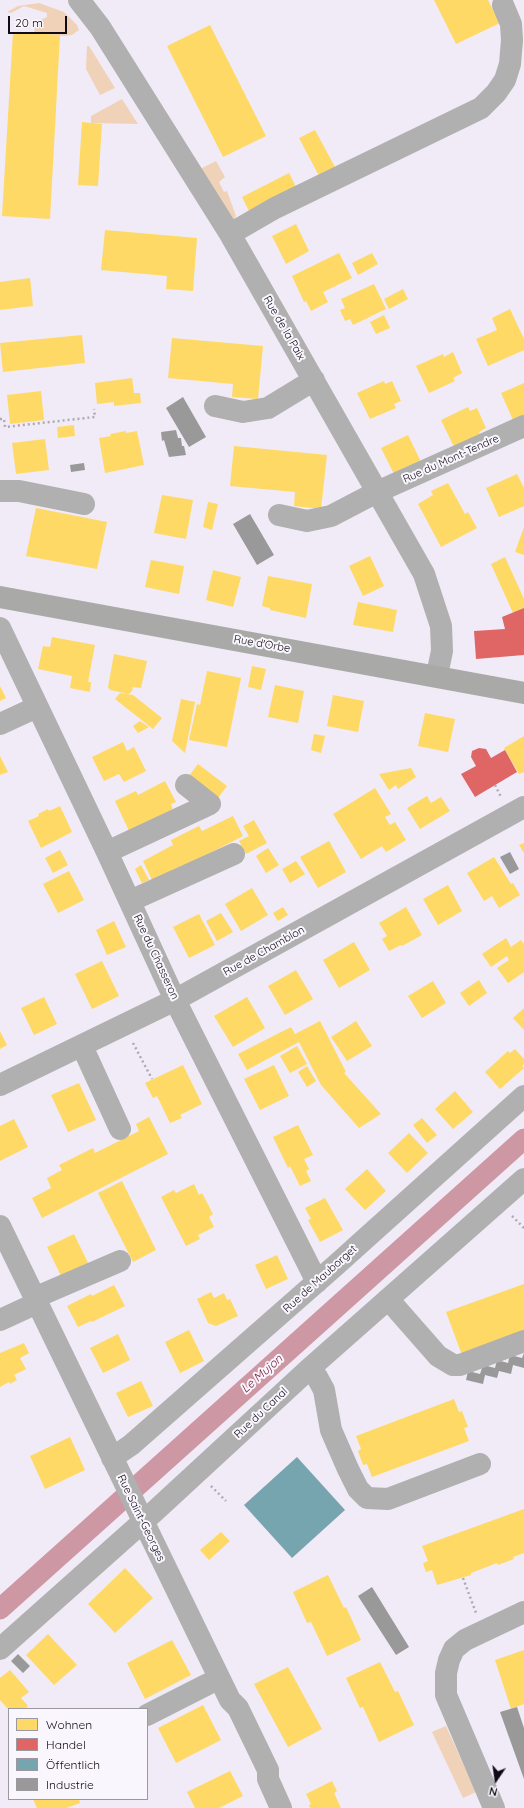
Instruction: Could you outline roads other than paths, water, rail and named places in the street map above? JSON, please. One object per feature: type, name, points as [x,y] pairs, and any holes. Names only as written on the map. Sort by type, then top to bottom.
[{"type":"main road","name":"Rue d'Orbe","points":[[0,597],[437,675],[524,692]]},
{"type":"street","name":"Rue de la Paix","points":[[79,0],[100,27],[230,234],[424,574],[441,626],[442,651],[437,675]]},
{"type":"street","points":[[230,234],[275,208],[481,108],[496,93],[504,80],[510,64],[512,40],[511,24],[503,5]]},
{"type":"street","points":[[215,406],[243,412],[268,408],[314,380]]},
{"type":"street","name":"Rue du Mont-Tendre","points":[[278,515],[306,520],[331,516],[377,492],[524,426]]},
{"type":"street","points":[[0,491],[19,491],[84,504]]},
{"type":"street","name":"Rue du Chasseron","points":[[0,628],[176,1000],[317,1282]]},
{"type":"street","points":[[0,724],[37,707]]},
{"type":"street","points":[[107,852],[210,804],[186,785]]},
{"type":"street","name":"Rue de Chamblon","points":[[0,1085],[176,1000],[524,807]]},
{"type":"street","points":[[130,901],[234,854]]},
{"type":"street","points":[[82,1046],[120,1129]]},
{"type":"street","name":"Rue de Mauborget","points":[[116,1467],[131,1445],[317,1282],[524,1096]]},
{"type":"street","name":"Rue du Canal","points":[[0,1649],[140,1514],[309,1369],[524,1179]]},
{"type":"street","name":"Rue Saint-Georges","points":[[0,1226],[230,1700],[238,1708],[265,1763],[268,1770],[268,1779],[281,1808]]},
{"type":"street","points":[[0,1320],[35,1300],[120,1261]]},
{"type":"street","points":[[388,1299],[438,1356],[453,1366],[460,1365],[524,1341]]},
{"type":"street","points":[[309,1369],[317,1377],[324,1390],[331,1430],[348,1469],[358,1489],[367,1498],[388,1498],[480,1464]]},
{"type":"street","points":[[494,1808],[446,1695],[446,1673],[449,1660],[454,1649],[465,1640],[524,1612]]},
{"type":"street","points":[[148,1714],[208,1684]]},
{"type":"waterway","name":"Le Mujon","points":[[0,1609],[524,1139]]}]
